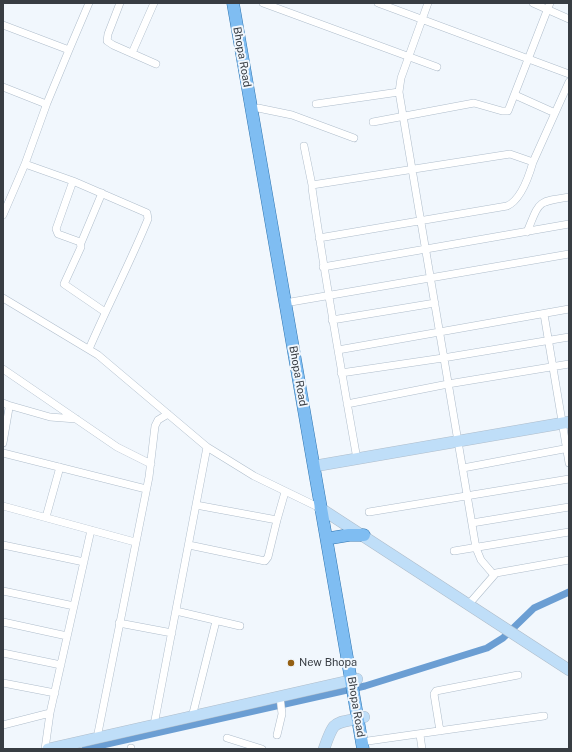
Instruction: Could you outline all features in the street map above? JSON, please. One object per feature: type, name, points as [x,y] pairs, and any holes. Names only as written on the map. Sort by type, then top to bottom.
[{"type":"main road","name":"Bhopa Road","points":[[233,3],[317,465],[323,509],[367,746]]},
{"type":"main road","name":"Bhopa Road","points":[[240,3],[288,302]]},
{"type":"main road","points":[[317,465],[566,422]]},
{"type":"main road","name":"Bhopa Road","points":[[323,509],[331,538],[355,686]]},
{"type":"main road","points":[[323,509],[569,670]]},
{"type":"main road","points":[[331,538],[349,535],[364,535]]},
{"type":"main road","points":[[46,748],[192,717],[355,686]]},
{"type":"main road","points":[[324,749],[335,724],[361,718]]},
{"type":"street","points":[[3,215],[6,201],[25,164],[46,104],[89,3]]},
{"type":"street","points":[[120,3],[108,34],[107,41],[156,64]]},
{"type":"street","points":[[132,53],[154,3]]},
{"type":"street","points":[[263,3],[437,67]]},
{"type":"street","points":[[378,3],[569,74]]},
{"type":"street","points":[[428,3],[401,78],[399,92],[476,548],[481,560],[493,574]]},
{"type":"street","points":[[533,3],[549,6],[569,18]]},
{"type":"street","points":[[373,122],[474,103],[506,112],[510,110],[528,58],[549,6]]},
{"type":"street","points":[[3,25],[69,50]]},
{"type":"street","points":[[319,238],[488,209],[513,203],[518,198],[569,82]]},
{"type":"street","points":[[3,87],[46,104]]},
{"type":"street","points":[[316,104],[399,92]]},
{"type":"street","points":[[515,95],[555,113]]},
{"type":"street","points":[[258,108],[292,115],[354,138]]},
{"type":"street","points":[[304,146],[312,185],[328,296],[356,459]]},
{"type":"street","points":[[312,185],[412,168],[510,154],[533,162]]},
{"type":"street","points":[[25,164],[102,193],[145,211],[148,215],[148,219],[123,278],[105,312],[89,349]]},
{"type":"street","points":[[73,181],[56,229],[58,234],[81,243]]},
{"type":"street","points":[[102,193],[64,284],[105,312]]},
{"type":"street","points":[[527,232],[540,204],[547,200],[569,197]]},
{"type":"street","points":[[324,267],[569,224]]},
{"type":"street","points":[[288,302],[328,296],[430,276],[569,254]]},
{"type":"street","points":[[3,298],[89,349],[207,447],[285,492],[323,509]]},
{"type":"street","points":[[332,320],[435,303]]},
{"type":"street","points":[[338,350],[569,309]]},
{"type":"street","points":[[544,314],[552,366],[566,422],[569,463]]},
{"type":"street","points":[[341,373],[569,337]]},
{"type":"street","points":[[347,404],[448,384],[569,364]]},
{"type":"street","points":[[3,369],[123,451],[151,464]]},
{"type":"street","points":[[3,443],[7,424],[6,404],[59,419],[77,419]]},
{"type":"street","points":[[97,738],[151,464],[155,426],[158,420],[168,414]]},
{"type":"street","points":[[154,725],[207,447]]},
{"type":"street","points":[[463,468],[568,449]]},
{"type":"street","points":[[3,453],[146,490]]},
{"type":"street","points":[[46,516],[60,467]]},
{"type":"street","points":[[369,512],[569,479]]},
{"type":"street","points":[[189,545],[265,561],[268,557],[285,492]]},
{"type":"street","points":[[196,505],[277,520]]},
{"type":"street","points":[[3,506],[46,516],[135,542]]},
{"type":"street","points":[[472,522],[569,507]]},
{"type":"street","points":[[46,748],[50,713],[91,530]]},
{"type":"street","points":[[454,551],[569,532]]},
{"type":"street","points":[[3,545],[84,562]]},
{"type":"street","points":[[468,604],[493,574],[569,560]]},
{"type":"street","points":[[3,591],[74,606]]},
{"type":"street","points":[[176,611],[240,626]]},
{"type":"street","points":[[192,717],[216,621]]},
{"type":"street","points":[[3,622],[67,636]]},
{"type":"street","points":[[119,623],[172,633]]},
{"type":"street","points":[[3,653],[61,665]]},
{"type":"street","points":[[440,731],[434,694],[436,691],[518,675]]},
{"type":"street","points":[[3,683],[55,693]]},
{"type":"street","points":[[278,735],[282,714],[280,701]]},
{"type":"street","points":[[3,724],[50,713]]},
{"type":"street","points":[[367,746],[440,731],[544,716]]},
{"type":"street","points":[[420,735],[422,749]]},
{"type":"street","points":[[227,738],[262,749]]},
{"type":"waterway","points":[[85,749],[365,686],[487,648],[503,638],[534,608],[569,592]]},
{"type":"place","name":"New Bhopa","points":[[291,663]]}]
